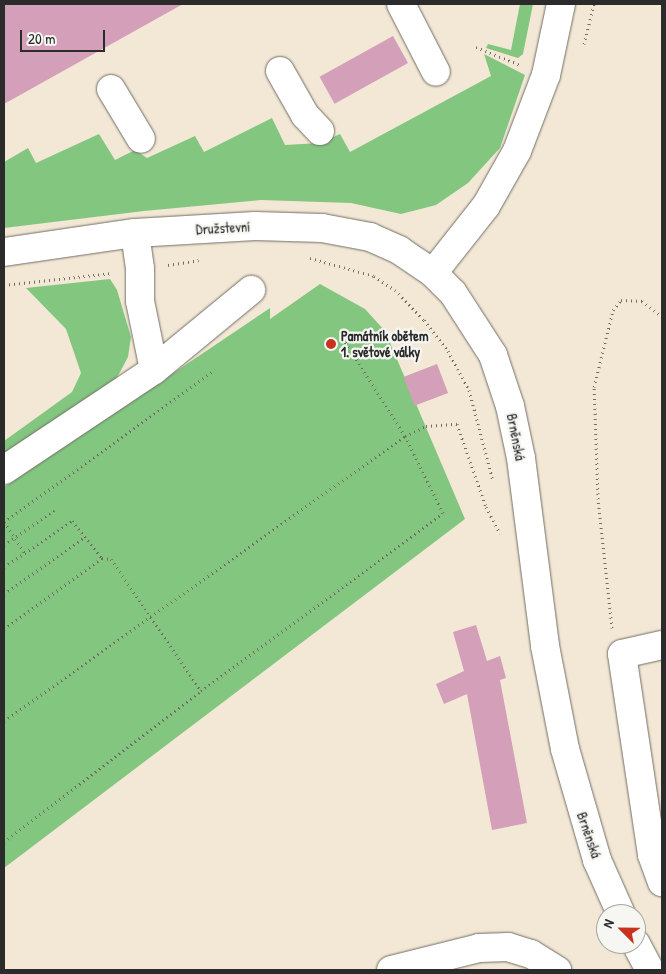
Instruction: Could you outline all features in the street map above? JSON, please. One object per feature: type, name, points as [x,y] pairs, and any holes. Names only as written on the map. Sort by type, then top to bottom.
[{"type":"main road","points":[[401,4],[436,72]]},
{"type":"main road","points":[[433,273],[486,206],[517,151],[546,75],[561,4]]},
{"type":"main road","points":[[280,71],[305,115],[320,130]]},
{"type":"main road","points":[[111,89],[141,139]]},
{"type":"main road","name":"Družstevní","points":[[4,252],[135,233],[255,226],[322,228],[378,240],[418,261],[433,273]]},
{"type":"main road","points":[[135,233],[140,270],[140,301],[154,370]]},
{"type":"main road","name":"Brněnská","points":[[433,273],[453,293],[483,336],[504,387],[521,458],[545,646],[565,750],[597,860],[617,904]]},
{"type":"main road","points":[[4,470],[154,370],[251,290]]},
{"type":"main road","points":[[662,645],[622,654],[652,855],[662,882]]},
{"type":"main road","points":[[391,970],[479,948],[508,947],[530,954],[557,970]]},
{"type":"main road","points":[[641,954],[650,970]]},
{"type":"path","points":[[476,48],[546,75]]},
{"type":"path","points":[[308,257],[374,276],[395,290],[424,320],[448,351],[469,390],[494,488]]},
{"type":"path","points":[[4,285],[140,270],[206,260]]},
{"type":"path","points":[[622,654],[611,626],[605,587],[594,387],[613,310],[621,300],[642,301],[662,316]]},
{"type":"path","points":[[4,842],[201,691],[443,513],[405,436],[341,335]]},
{"type":"path","points":[[25,553],[4,522],[215,370]]},
{"type":"path","points":[[4,722],[405,436],[426,426],[457,424],[486,507],[500,533],[498,515]]},
{"type":"path","points":[[4,545],[56,509]]},
{"type":"path","points":[[4,567],[72,521],[102,558]]},
{"type":"path","points":[[4,594],[86,536]]},
{"type":"path","points":[[4,629],[102,558],[111,559],[201,691]]},
{"type":"green space","points":[[520,4],[533,4],[523,54],[518,58],[486,48],[488,44],[511,50]]},
{"type":"green space","points":[[484,54],[525,75],[500,148],[468,183],[436,205],[401,214],[351,203],[261,200],[144,211],[4,228],[4,162],[28,148],[36,163],[99,134],[115,160],[135,150],[147,158],[195,136],[204,152],[272,118],[285,145],[320,143],[340,134],[350,152],[491,76]]},
{"type":"green space","points":[[110,279],[117,290],[131,337],[128,357],[119,374],[110,386],[4,457],[4,441],[72,392],[81,373],[66,329],[26,288]]},
{"type":"green space","points":[[320,284],[365,309],[385,331],[465,519],[4,868],[4,487],[270,308],[270,319]]},
{"type":"building","points":[[4,4],[183,4],[4,104]]},
{"type":"building","points":[[393,36],[408,63],[335,104],[320,77]]},
{"type":"building","points":[[437,364],[448,393],[415,406],[403,377]]},
{"type":"building","points":[[476,625],[487,661],[500,656],[506,678],[500,680],[527,823],[492,830],[467,694],[444,704],[436,684],[464,671],[453,632]]},
{"type":"place","name":"Památník obětem 1. světové války","points":[[331,344]]}]
